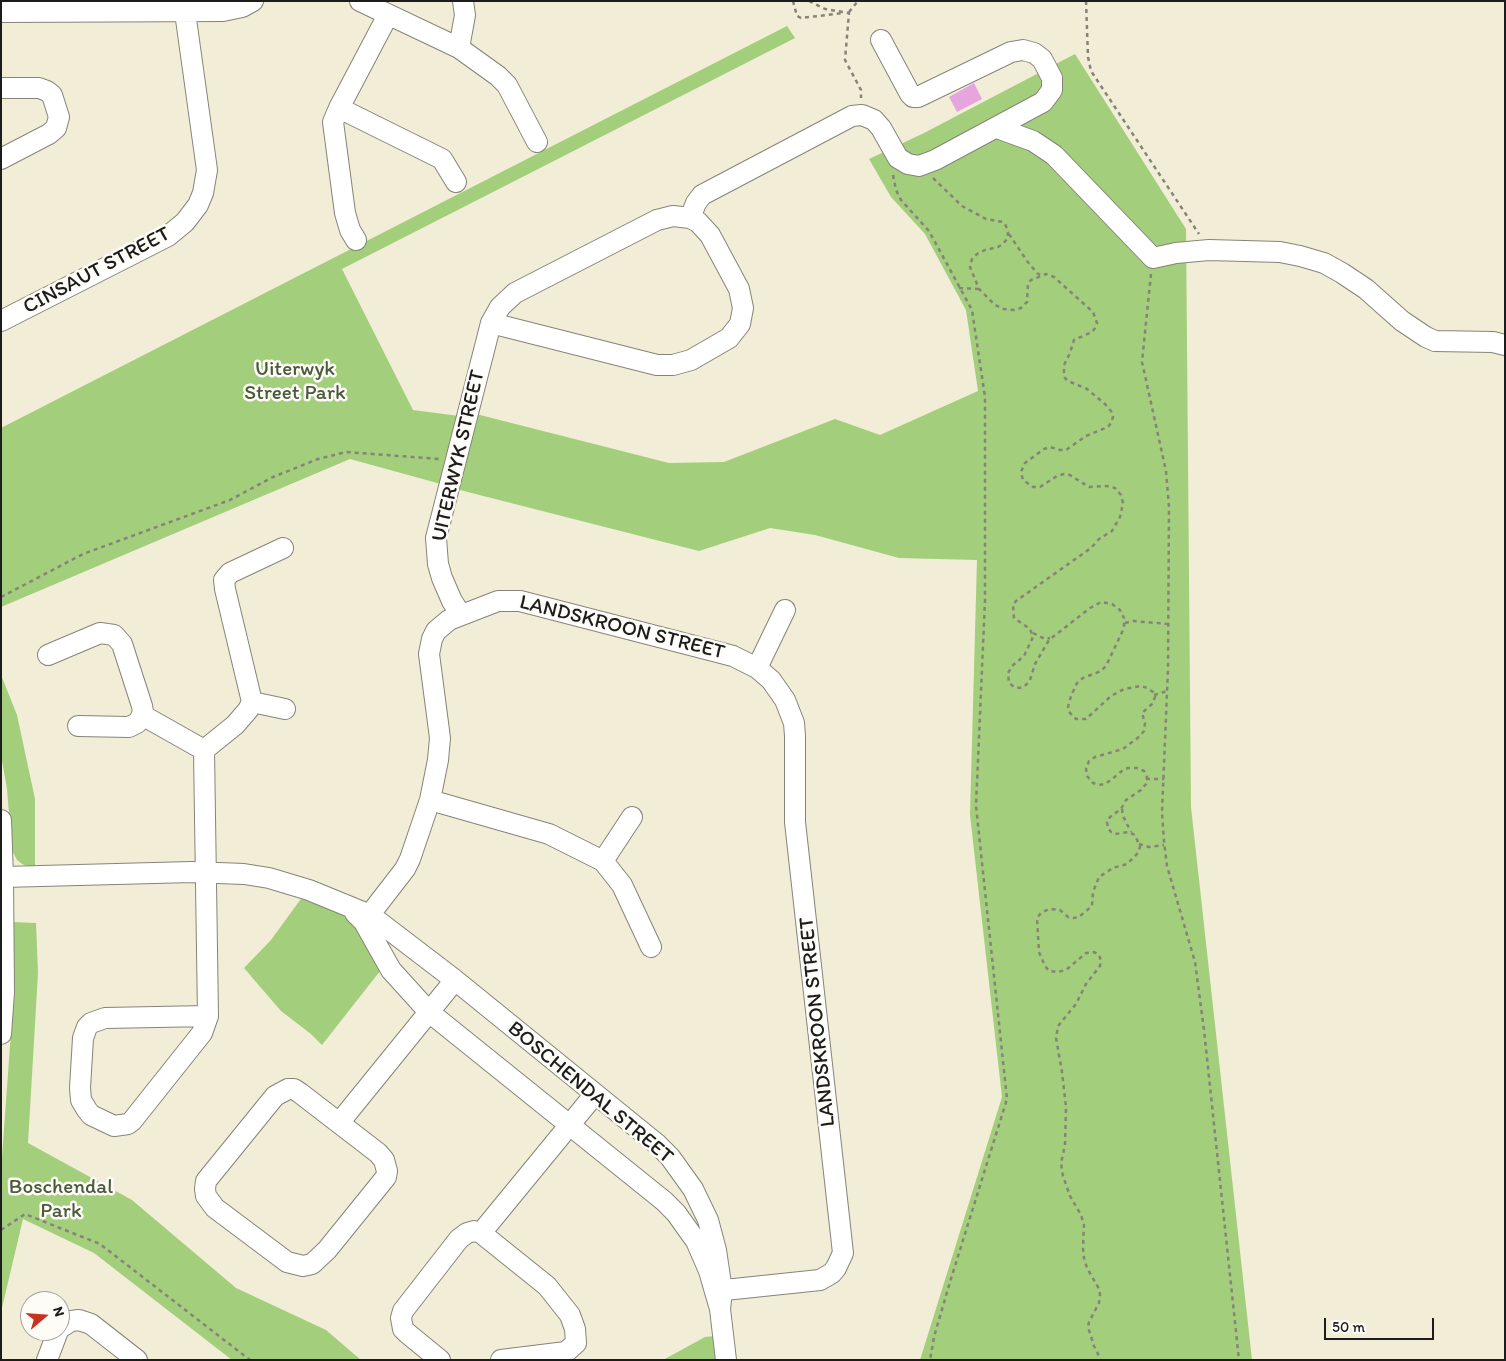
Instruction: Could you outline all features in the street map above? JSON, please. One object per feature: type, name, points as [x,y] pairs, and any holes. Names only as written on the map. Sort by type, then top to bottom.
[{"type":"street","points":[[1,12],[185,12],[232,10],[254,1]]},
{"type":"street","points":[[360,1],[459,48],[498,76],[506,85],[537,142]]},
{"type":"street","points":[[459,48],[466,15],[464,1]]},
{"type":"street","name":"CINSAUT STREET","points":[[1,321],[168,236],[185,222],[198,205],[205,182],[206,158],[185,12]]},
{"type":"street","points":[[356,240],[350,230],[345,213],[333,122],[338,108],[388,15]]},
{"type":"street","points":[[491,323],[657,365],[682,363],[722,344],[735,332],[740,324],[743,308],[738,290],[710,235],[705,228],[690,218],[696,203],[702,195],[852,116],[862,115],[874,120],[903,162],[919,166],[935,160],[997,128],[1043,102],[1052,90],[1052,78],[1042,59],[1034,53],[1023,50],[1011,52],[916,97],[910,94],[881,40]]},
{"type":"street","points":[[1,88],[39,88],[46,91],[52,95],[60,117],[56,128],[49,134],[1,159]]},
{"type":"street","points":[[338,108],[442,159],[456,182]]},
{"type":"street","points":[[997,128],[1033,141],[1054,155],[1153,258],[1176,253],[1209,250],[1280,252],[1313,260],[1342,273],[1402,321],[1435,341],[1493,342],[1505,345]]},
{"type":"street","name":"UITERWYK STREET","points":[[461,615],[452,601],[442,578],[438,564],[436,538],[491,323],[500,307],[521,290],[657,220],[673,216],[690,218]]},
{"type":"street","points":[[204,750],[235,724],[248,710],[252,702],[224,580],[230,573],[283,548]]},
{"type":"street","name":"LANDSKROON STREET","points":[[362,915],[405,869],[430,800],[438,760],[440,738],[429,662],[430,646],[432,639],[442,625],[449,620],[498,601],[520,601],[733,656],[757,668],[779,689],[794,724],[796,822],[843,1253],[832,1273],[820,1280],[719,1297]]},
{"type":"street","points":[[757,668],[785,610]]},
{"type":"street","points":[[48,655],[100,633],[114,635],[122,644],[142,706],[142,715],[137,722],[129,726],[78,726]]},
{"type":"street","points":[[252,702],[285,709]]},
{"type":"street","points":[[142,715],[204,750]]},
{"type":"street","points":[[204,750],[208,1016],[202,1033],[132,1121],[128,1124],[114,1126],[92,1115],[87,1110],[81,1100],[80,1088],[83,1038],[87,1027],[91,1023],[104,1018],[208,1016]]},
{"type":"street","points":[[430,800],[549,834],[603,861],[613,871],[622,886],[651,947]]},
{"type":"street","points":[[603,861],[632,818]]},
{"type":"street","points":[[1,820],[4,992],[1,1034]]},
{"type":"street","name":"BOSCHENDAL STREET","points":[[3,877],[205,872],[244,874],[268,878],[324,895],[362,915],[455,980],[657,1144],[681,1171],[702,1206],[712,1234],[726,1360]]},
{"type":"street","name":"BOSCHENDAL STREET","points":[[362,915],[391,970],[429,1012],[664,1201],[676,1213],[687,1227],[703,1255],[719,1297]]},
{"type":"street","points":[[339,1123],[455,980]]},
{"type":"street","points":[[294,1089],[339,1123],[378,1153],[384,1160],[387,1171],[386,1177],[327,1250],[312,1264],[303,1266],[287,1262],[215,1208],[206,1196],[206,1181],[281,1091],[294,1089]]},
{"type":"street","points":[[482,1233],[595,1094]]},
{"type":"street","points":[[440,1360],[403,1329],[401,1318],[403,1311],[459,1239],[467,1233],[474,1231],[482,1233],[547,1286],[570,1315],[575,1329],[576,1343],[566,1352],[501,1360]]},
{"type":"street","points":[[70,1322],[79,1320],[91,1324],[137,1360]]},
{"type":"street","points":[[47,1360],[54,1341]]},
{"type":"path","points":[[793,1],[797,16],[801,18],[849,13]]},
{"type":"path","points":[[810,1],[825,8],[849,13]]},
{"type":"path","points":[[858,1],[849,13],[846,60],[861,90],[862,115]]},
{"type":"path","points":[[1086,1],[1088,57],[1091,71],[1209,250]]},
{"type":"path","points":[[893,149],[891,162],[896,190],[901,200],[929,231],[972,310],[985,396],[985,600],[976,806],[1007,1099],[934,1337],[930,1360]]},
{"type":"path","points":[[919,166],[962,206],[986,219],[1002,222],[1006,226],[1010,238],[1037,273],[1054,277],[1084,302],[1096,317],[1097,323],[1092,332],[1074,340],[1064,365],[1064,372],[1068,381],[1086,389],[1105,404],[1111,411],[1111,423],[1108,427],[1086,436],[1066,450],[1050,447],[1044,449],[1025,464],[1021,472],[1027,484],[1033,487],[1047,483],[1057,476],[1070,475],[1089,487],[1107,486],[1115,488],[1121,495],[1123,503],[1120,517],[1112,531],[1013,605],[1014,618],[1025,624],[1036,636],[1045,639],[1053,637]]},
{"type":"path","points":[[1008,233],[1007,239],[998,247],[985,250],[972,259],[972,273],[979,289],[996,305],[1004,309],[1014,310],[1021,308],[1027,302],[1026,289],[1031,280],[1043,275]]},
{"type":"path","points":[[1153,258],[1142,362],[1166,471],[1168,507],[1167,691],[1162,812],[1164,845],[1167,866],[1194,962],[1204,1030],[1240,1360]]},
{"type":"path","points":[[959,288],[979,289]]},
{"type":"path","points":[[2,598],[83,554],[230,500],[273,477],[318,459],[346,452],[456,460]]},
{"type":"path","points":[[1032,632],[1033,637],[1024,656],[1012,666],[1008,673],[1009,683],[1014,687],[1020,688],[1030,680],[1035,664],[1049,640],[1090,608],[1101,602],[1112,604],[1120,610],[1124,618],[1124,628],[1106,666],[1101,671],[1082,678],[1077,683],[1068,707],[1070,713],[1076,719],[1086,720],[1111,696],[1124,689],[1141,686],[1153,692],[1154,695]]},
{"type":"path","points":[[1124,623],[1133,621],[1168,624]]},
{"type":"path","points":[[1154,695],[1167,691]]},
{"type":"path","points":[[1133,834],[1129,832],[1115,834],[1108,828],[1107,822],[1110,817],[1121,809],[1126,800],[1141,790],[1146,784],[1144,771],[1137,768],[1128,768],[1122,770],[1105,784],[1099,784],[1093,783],[1087,776],[1086,768],[1095,756],[1123,749],[1140,736],[1144,731],[1145,722],[1142,713],[1152,704],[1154,695]]},
{"type":"path","points":[[1146,779],[1164,779]]},
{"type":"path","points":[[1101,1360],[1088,1327],[1099,1303],[1100,1294],[1084,1258],[1084,1225],[1081,1215],[1070,1196],[1062,1176],[1061,1163],[1065,1144],[1066,1107],[1056,1038],[1058,1026],[1076,1004],[1086,984],[1100,966],[1101,961],[1099,955],[1094,952],[1086,953],[1066,970],[1049,971],[1039,952],[1037,918],[1049,908],[1060,910],[1068,917],[1079,918],[1090,910],[1092,906],[1092,892],[1099,878],[1104,873],[1127,864],[1138,853],[1139,844],[1123,816],[1123,806]]},
{"type":"path","points":[[1139,844],[1149,846],[1164,845]]},
{"type":"path","points":[[1,1230],[25,1214],[100,1244],[250,1360]]},
{"type":"green space","name":"Uiterwyk Street Park","points":[[787,26],[795,38],[342,269],[413,410],[459,416],[441,484],[350,459],[1,607],[1,428]]},
{"type":"green space","points":[[1075,54],[1186,229],[1191,807],[1252,1360],[920,1360],[1002,1097],[970,815],[977,560],[899,558],[815,535],[770,528],[699,551],[456,489],[476,414],[669,463],[724,462],[835,419],[880,435],[978,391],[966,310],[925,234],[891,197],[869,159],[924,133]]},
{"type":"green space","points":[[1,675],[17,715],[35,799],[35,869],[17,860],[12,850],[7,789],[1,755]]},
{"type":"green space","points":[[303,896],[343,914],[352,921],[384,966],[322,1045],[281,1011],[244,968],[271,940]]},
{"type":"green space","name":"Boschendal Park","points":[[12,922],[36,923],[38,973],[28,1143],[132,1200],[236,1288],[326,1330],[361,1360],[232,1360],[94,1253],[23,1219],[1,1312],[1,1171],[12,1018]]},
{"type":"green space","points":[[715,1336],[717,1360],[663,1360],[705,1337]]},
{"type":"building","points":[[974,83],[982,99],[957,112],[949,97]]}]
